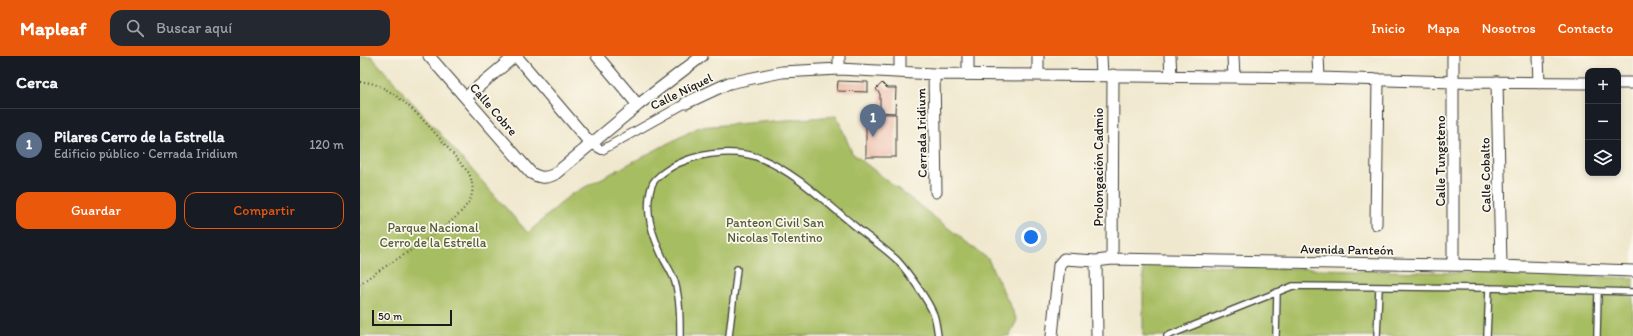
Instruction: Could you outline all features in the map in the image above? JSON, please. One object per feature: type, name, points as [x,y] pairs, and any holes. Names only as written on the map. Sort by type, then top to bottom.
[{"type":"street","name":"Calle Cobre","points":[[429,56],[531,173],[540,178]]},
{"type":"street","points":[[466,97],[501,60],[515,56],[591,144]]},
{"type":"street","points":[[597,56],[638,105]]},
{"type":"street","points":[[682,56],[689,65]]},
{"type":"street","name":"Calle Níquel","points":[[540,178],[548,178],[555,174],[638,105],[702,56]]},
{"type":"street","points":[[838,56],[839,69]]},
{"type":"street","points":[[900,56],[900,72]]},
{"type":"street","points":[[968,56],[968,74]]},
{"type":"street","points":[[1038,56],[1038,75]]},
{"type":"street","name":"Prolongación Cadmio","points":[[1101,56],[1107,75],[1112,259]]},
{"type":"street","points":[[1170,56],[1171,77]]},
{"type":"street","points":[[1233,56],[1234,77]]},
{"type":"street","points":[[1318,56],[1319,78]]},
{"type":"street","name":"Calle Tungsteno","points":[[1453,56],[1453,265]]},
{"type":"street","points":[[1538,56],[1539,83]]},
{"type":"street","name":"Calle Níquel","points":[[591,144],[602,150],[686,103],[729,83],[782,72],[839,69],[934,74],[1107,75],[1585,83]]},
{"type":"street","name":"Cerrada Iridium","points":[[934,74],[936,192]]},
{"type":"street","points":[[1376,224],[1378,79]]},
{"type":"street","name":"Calle Cobalto","points":[[1496,82],[1501,266]]},
{"type":"street","points":[[1621,83],[1633,83]]},
{"type":"street","name":"Avenida Panteón","points":[[1052,336],[1059,265],[1064,259],[1096,261],[1112,259],[1501,266],[1633,271]]},
{"type":"street","points":[[1096,261],[1097,336]]},
{"type":"lane","points":[[680,336],[680,308],[675,282],[658,247],[650,221],[648,204],[652,183],[662,173],[679,163],[705,154],[720,153],[739,154],[761,158],[799,180],[897,261],[921,293],[934,316],[938,336]]},
{"type":"lane","points":[[729,336],[737,269]]},
{"type":"lane","points":[[1167,336],[1293,286],[1489,288],[1633,292]]},
{"type":"lane","points":[[1377,336],[1378,288]]},
{"type":"lane","points":[[1486,336],[1489,288]]},
{"type":"lane","points":[[1276,336],[1277,292]]},
{"type":"lane","points":[[1597,336],[1598,292]]},
{"type":"path","points":[[360,82],[367,82],[380,86],[413,109],[469,173],[472,181],[472,195],[467,204],[452,220],[429,238],[360,284]]},
{"type":"green space","name":"Panteon Civil San Nicolas Tolentino","points":[[360,56],[371,56],[528,233],[570,195],[699,127],[837,116],[852,153],[988,259],[1017,320],[1009,336],[360,336]]},
{"type":"green space","points":[[1143,264],[1633,278],[1633,336],[1143,336]]},
{"type":"building","points":[[838,81],[868,82],[868,92],[837,91]]},
{"type":"building","points":[[882,83],[887,88],[896,88],[895,113],[880,112],[880,94],[876,89]]},
{"type":"building","points":[[866,114],[896,114],[896,157],[866,157]]},
{"type":"place","name":"Pilares Cerro de la Estrella","points":[[873,137]]},
{"type":"park label","name":"Parque Nacional Cerro de la Estrella","points":[[433,234]]}]
